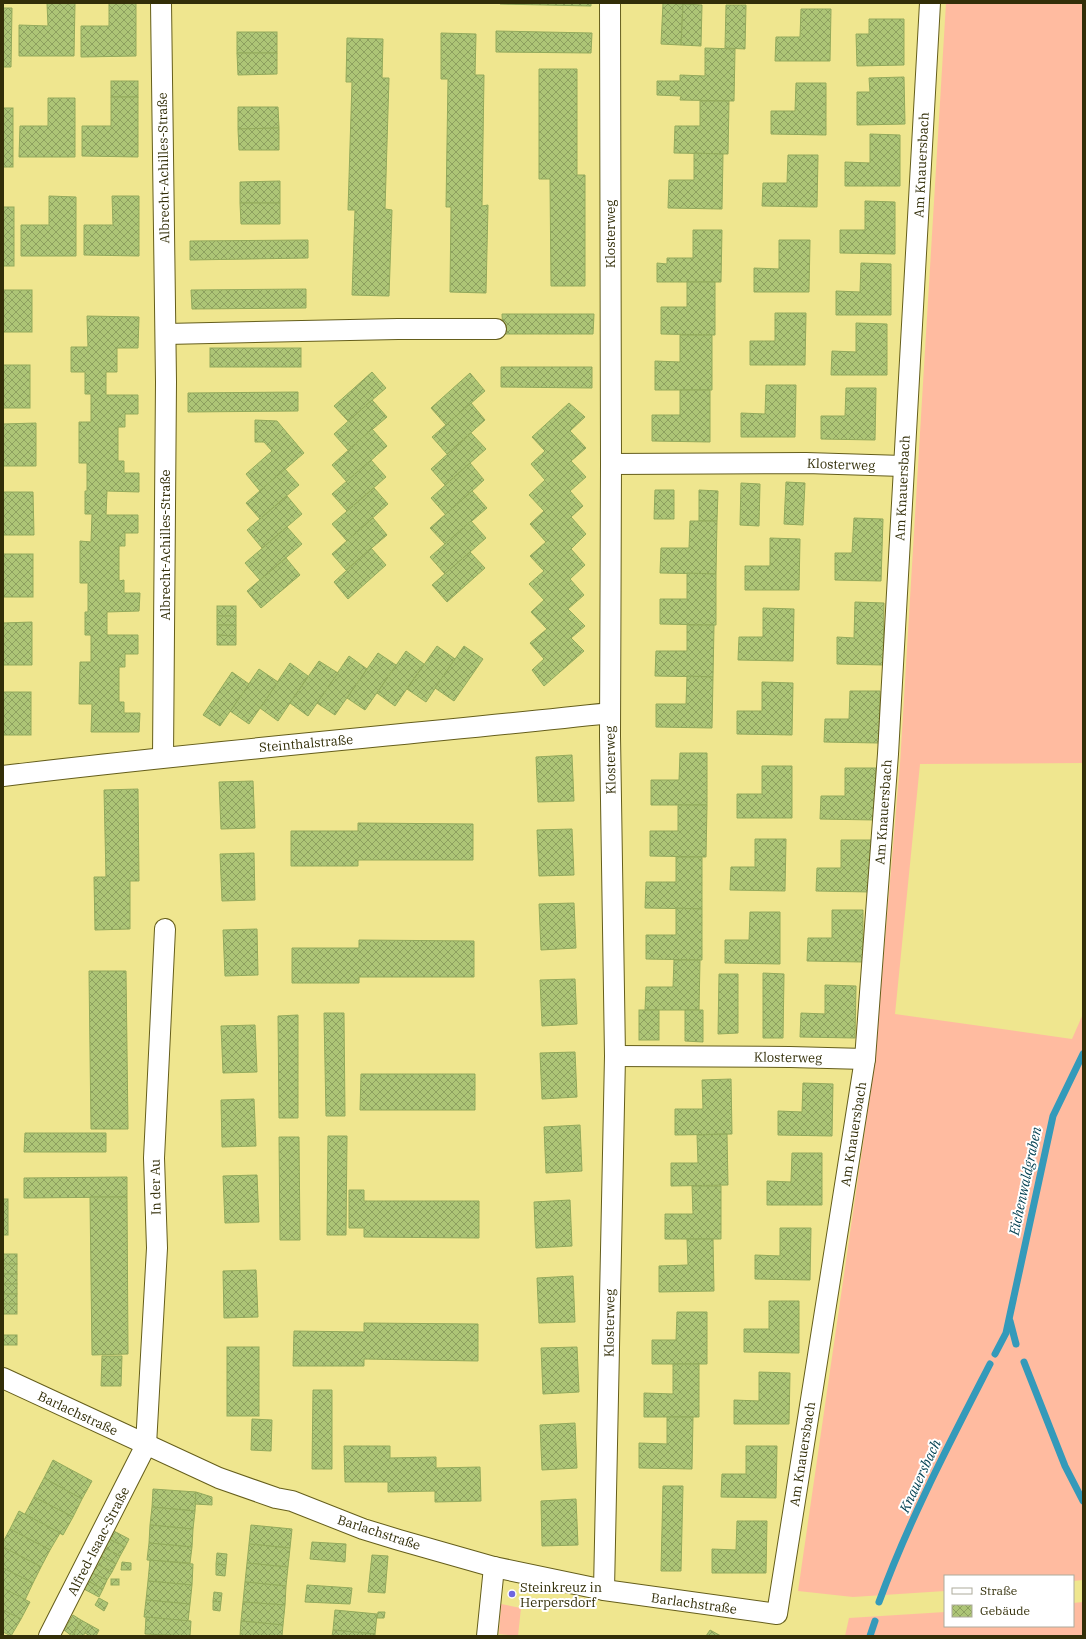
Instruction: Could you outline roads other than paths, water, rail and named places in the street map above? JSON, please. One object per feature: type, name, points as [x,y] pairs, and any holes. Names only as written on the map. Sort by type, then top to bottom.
[{"type":"street","name":"Albrecht-Achilles-Straße","points":[[162,3],[166,334],[163,757]]},
{"type":"street","name":"Klosterweg","points":[[604,1590],[615,1056],[610,713],[610,3]]},
{"type":"street","name":"Am Knauersbach","points":[[777,1614],[865,1059],[888,754],[930,3]]},
{"type":"street","points":[[166,334],[398,329],[496,329]]},
{"type":"street","name":"Klosterweg","points":[[611,464],[806,463],[903,466]]},
{"type":"street","name":"Steinthalstraße","points":[[3,776],[163,757],[477,728],[610,713]]},
{"type":"street","name":"In der Au","points":[[146,1446],[157,1248],[154,1158],[165,929]]},
{"type":"street","name":"Klosterweg","points":[[615,1056],[865,1059]]},
{"type":"street","name":"Barlachstraße","points":[[3,1378],[146,1446],[219,1478],[276,1498],[292,1501],[363,1529],[494,1567],[604,1590],[777,1614]]},
{"type":"street","name":"Alfred-Isaac-Straße","points":[[49,1636],[146,1446]]},
{"type":"street","points":[[487,1636],[494,1567]]},
{"type":"waterway","name":"Eichenwaldgraben","points":[[995,1354],[1006,1333],[1053,1116],[1083,1054]]},
{"type":"waterway","name":"Eichenwaldgraben","points":[[1010,1321],[1016,1344]]},
{"type":"waterway","name":"Eichenwaldgraben","points":[[1024,1362],[1065,1466],[1083,1501]]},
{"type":"waterway","name":"Knauersbach","points":[[879,1602],[903,1541],[945,1452],[990,1364]]},
{"type":"waterway","name":"Knauersbach","points":[[870,1636],[875,1621]]},
{"type":"place","name":"Steinkreuz in Herpersdorf","points":[[512,1594]]}]
